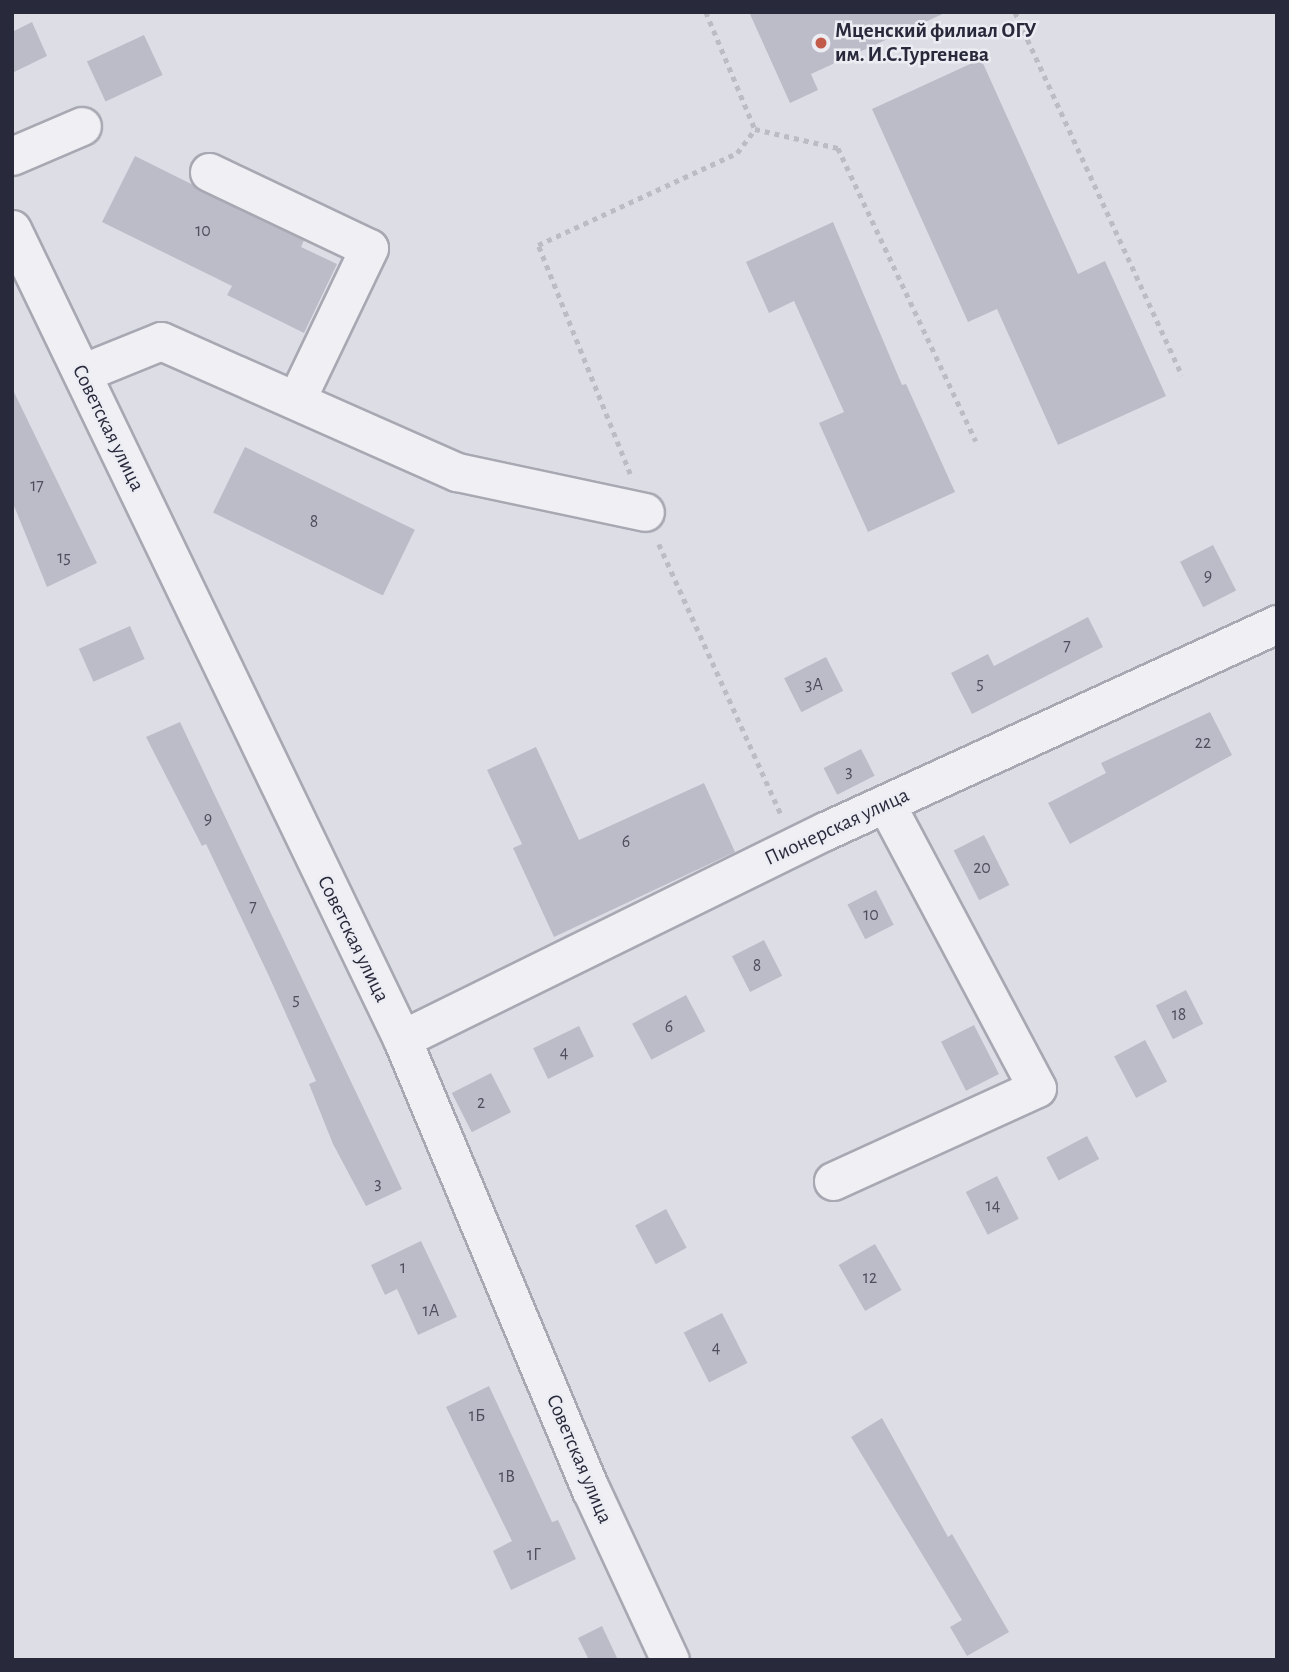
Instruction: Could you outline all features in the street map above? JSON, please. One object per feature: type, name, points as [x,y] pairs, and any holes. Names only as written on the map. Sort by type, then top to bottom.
[{"type":"street","points":[[12,156],[82,127]]},
{"type":"street","points":[[209,172],[369,248],[297,398]]},
{"type":"street","name":"Советская улица","points":[[12,229],[402,1039],[591,1490],[670,1660]]},
{"type":"street","points":[[82,373],[161,341],[297,398],[457,472],[645,512]]},
{"type":"street","name":"Пионерская улица","points":[[402,1039],[795,846],[1277,624]]},
{"type":"street","points":[[833,1181],[1037,1088],[886,804]]},
{"type":"path","points":[[706,12],[755,129]]},
{"type":"path","points":[[1015,12],[1182,375]]},
{"type":"path","points":[[755,129],[838,148],[976,441]]},
{"type":"path","points":[[755,129],[737,153],[538,245],[645,512],[795,846]]},
{"type":"building","name":"Мценский филиал ОГУ им. И.С.Тургенева","points":[[749,12],[947,12],[811,74],[818,90],[790,103]]},
{"type":"building","points":[[32,22],[47,56],[12,73],[12,32]]},
{"type":"building","points":[[144,35],[163,75],[105,102],[87,62]]},
{"type":"building","points":[[981,59],[1078,274],[1105,261],[1166,396],[1058,445],[997,309],[968,322],[872,109]]},
{"type":"building","points":[[135,156],[304,240],[301,247],[337,264],[304,333],[227,295],[232,286],[102,222]]},
{"type":"building","points":[[833,222],[902,385],[906,384],[955,492],[868,532],[819,423],[844,412],[794,301],[769,313],[746,262]]},
{"type":"building","points":[[12,388],[97,563],[47,587],[12,501]]},
{"type":"building","points":[[245,447],[415,530],[383,595],[213,513]]},
{"type":"building","points":[[1213,545],[1236,590],[1203,607],[1180,562]]},
{"type":"building","points":[[1088,617],[1103,647],[972,714],[951,673],[988,654],[994,666]]},
{"type":"building","points":[[130,626],[145,659],[93,682],[79,649]]},
{"type":"building","points":[[826,657],[843,691],[801,712],[784,678]]},
{"type":"building","points":[[1210,712],[1232,755],[1070,844],[1048,803],[1106,773],[1101,763]]},
{"type":"building","points":[[180,722],[402,1189],[366,1206],[333,1144],[309,1084],[316,1081],[268,974],[206,844],[202,846],[146,737]]},
{"type":"building","points":[[536,747],[579,840],[704,783],[735,852],[554,937],[513,848],[522,844],[487,770]]},
{"type":"building","points":[[861,749],[875,776],[837,795],[824,768]]},
{"type":"building","points":[[984,835],[1009,885],[979,900],[954,850]]},
{"type":"building","points":[[876,890],[894,925],[865,939],[847,905]]},
{"type":"building","points":[[764,940],[782,976],[750,992],[732,956]]},
{"type":"building","points":[[1186,990],[1203,1024],[1173,1039],[1156,1005]]},
{"type":"building","points":[[686,995],[705,1031],[651,1060],[632,1024]]},
{"type":"building","points":[[974,1025],[999,1074],[966,1091],[941,1042]]},
{"type":"building","points":[[579,1026],[594,1057],[548,1079],[533,1048]]},
{"type":"building","points":[[1145,1040],[1167,1081],[1136,1098],[1114,1056]]},
{"type":"building","points":[[491,1073],[511,1112],[472,1132],[452,1093]]},
{"type":"building","points":[[1087,1136],[1099,1159],[1059,1181],[1046,1158]]},
{"type":"building","points":[[997,1176],[1019,1219],[988,1235],[966,1192]]},
{"type":"building","points":[[666,1209],[687,1248],[656,1264],[635,1225]]},
{"type":"building","points":[[421,1241],[457,1317],[418,1335],[397,1289],[385,1295],[371,1265]]},
{"type":"building","points":[[875,1244],[901,1290],[865,1311],[839,1265]]},
{"type":"building","points":[[722,1313],[747,1363],[709,1382],[684,1333]]},
{"type":"building","points":[[489,1386],[552,1522],[558,1520],[576,1559],[511,1590],[493,1551],[512,1541],[446,1407]]},
{"type":"building","points":[[882,1418],[948,1537],[952,1534],[1009,1632],[967,1656],[950,1627],[962,1620],[851,1437]]},
{"type":"building","points":[[602,1626],[618,1660],[589,1660],[578,1638]]},
{"type":"place","name":"Мценский филиал ОГУ им. И.С.Тургенева","points":[[821,43]]}]
